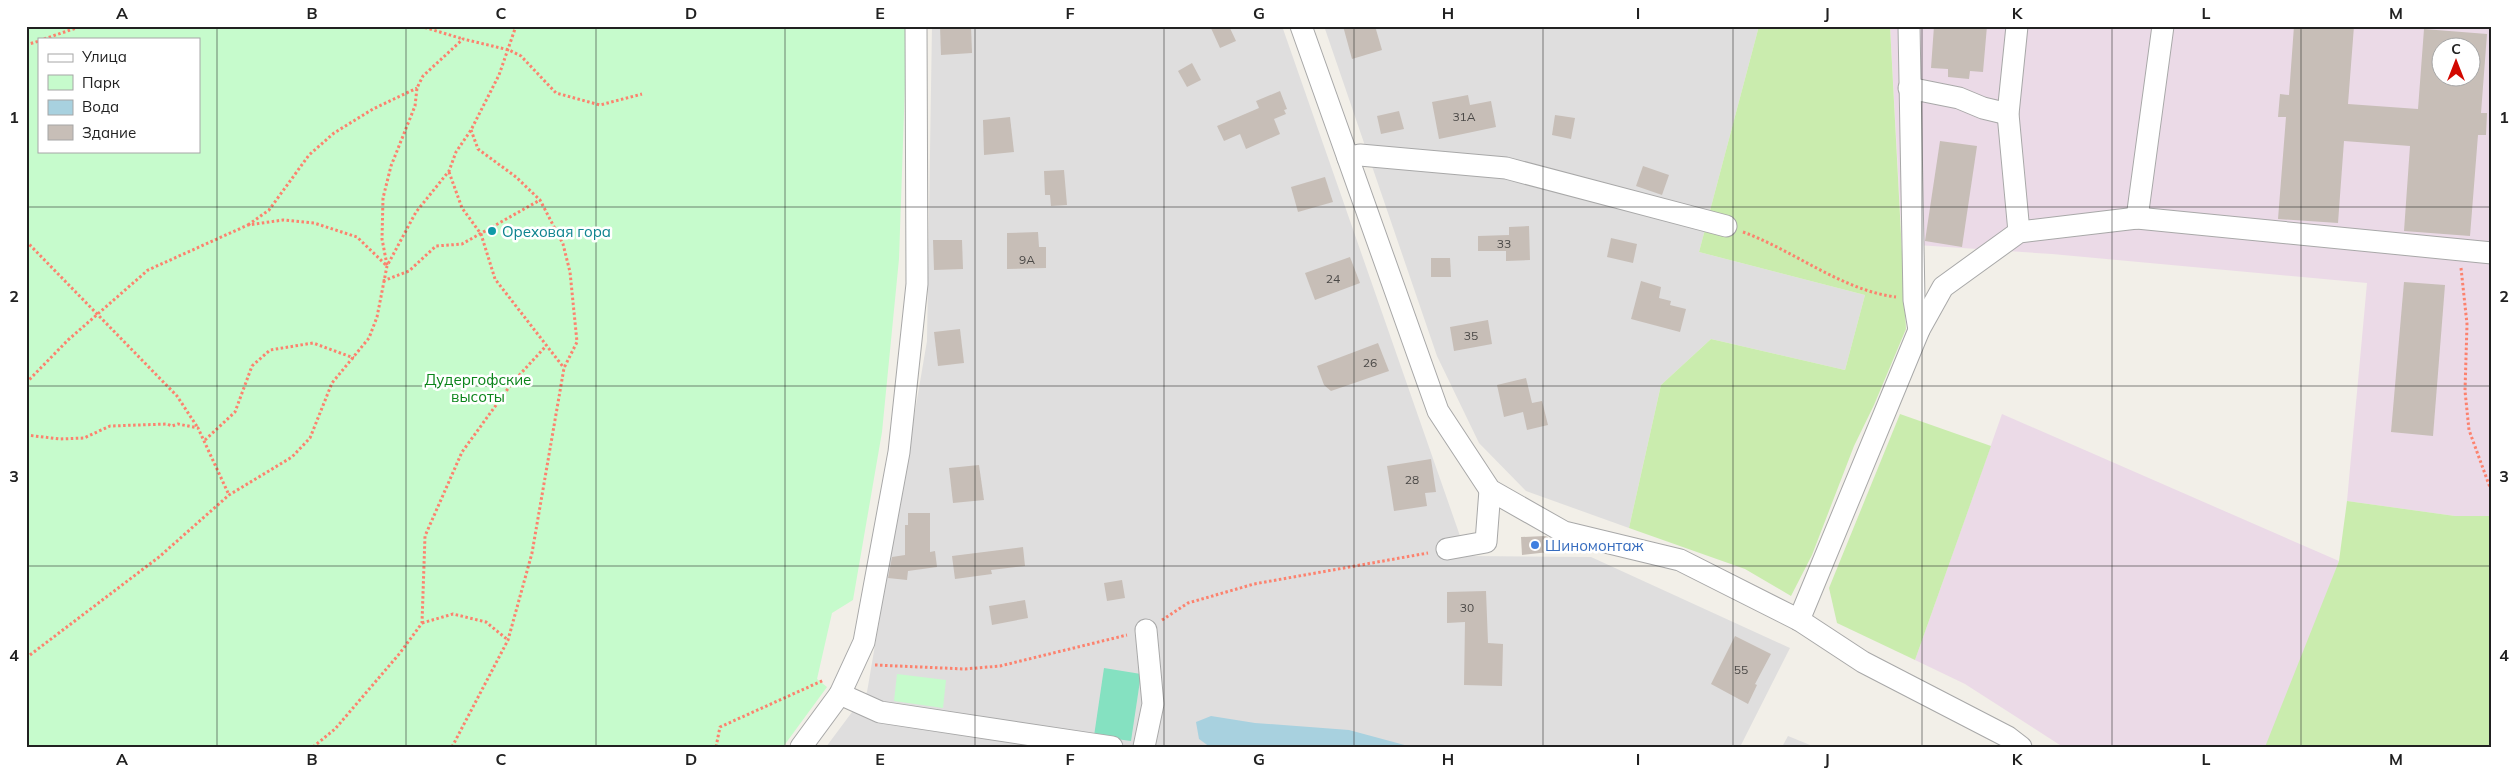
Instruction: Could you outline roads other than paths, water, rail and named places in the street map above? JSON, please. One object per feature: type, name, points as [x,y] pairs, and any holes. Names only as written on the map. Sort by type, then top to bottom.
[{"type":"street","points":[[801,747],[840,694],[864,642],[899,452],[917,284],[916,26]]},
{"type":"street","points":[[1301,26],[1438,411],[1490,490],[1564,532],[1680,560],[1799,620],[1863,662],[2008,737],[2021,747]]},
{"type":"street","points":[[1909,26],[1914,300],[1919,330]]},
{"type":"street","points":[[2017,26],[2008,114],[2019,232]]},
{"type":"street","points":[[2137,218],[2164,26]]},
{"type":"street","points":[[1910,88],[1959,98],[1983,108],[2008,114]]},
{"type":"street","points":[[1348,158],[1360,154],[1506,168],[1726,226]]},
{"type":"street","points":[[1799,620],[1919,330],[1943,287],[2019,232],[2137,218],[2492,253]]},
{"type":"street","points":[[1447,549],[1486,542],[1490,490]]},
{"type":"street","points":[[1144,747],[1153,704],[1146,630]]},
{"type":"street","points":[[840,694],[880,712],[1112,747]]},
{"type":"water","points":[[1211,716],[1255,723],[1349,730],[1412,747],[1210,747],[1199,739],[1196,722]]},
{"type":"place","name":"Ореховая гора","points":[[492,231]]},
{"type":"place","name":"Шиномонтаж","points":[[1535,545]]},
{"type":"park label","name":"Дудергофские высоты","points":[[478,388]]}]
